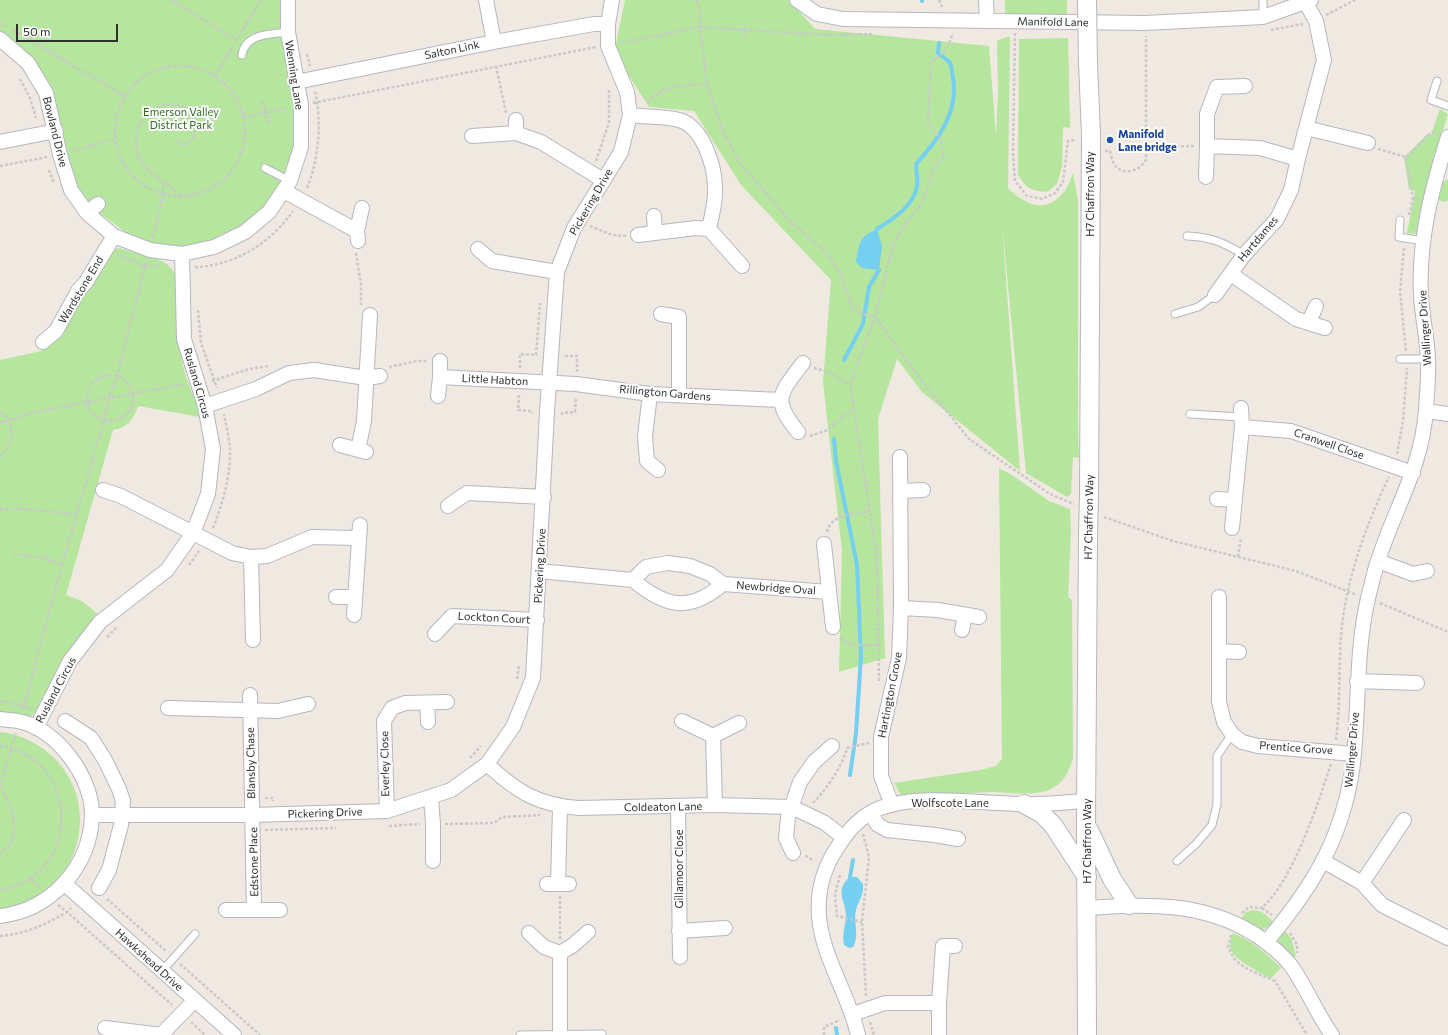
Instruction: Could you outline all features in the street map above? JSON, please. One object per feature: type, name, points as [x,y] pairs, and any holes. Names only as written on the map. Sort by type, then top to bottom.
[{"type":"street","name":"Wenning Lane","points":[[182,261],[245,232],[269,212],[287,186],[301,147],[300,105],[288,32],[288,0]]},
{"type":"street","points":[[486,0],[494,42]]},
{"type":"street","name":"Pickering Drive","points":[[92,815],[252,815],[387,811],[431,798],[451,790],[487,764],[513,728],[533,678],[557,272],[574,228],[621,152],[630,115],[627,92],[608,46],[608,24],[612,0]]},
{"type":"street","name":"Manifold Lane","points":[[798,0],[817,14],[843,19],[988,21],[1016,27],[1143,31],[1265,24],[1309,1]]},
{"type":"street","points":[[986,0],[988,21]]},
{"type":"street","name":"H7 Chaffron Way","points":[[1087,0],[1091,144],[1084,500],[1088,535],[1086,801],[1087,1035]]},
{"type":"street","name":"Hartdames","points":[[1215,295],[1244,255],[1277,219],[1292,190],[1298,159],[1324,60],[1316,21],[1309,1]]},
{"type":"street","name":"Salton Link","points":[[296,82],[494,42],[594,24],[608,24]]},
{"type":"street","name":"Bowland Drive","points":[[0,39],[28,63],[46,93],[56,131],[60,155],[71,190],[87,213],[114,236],[182,261]]},
{"type":"street","points":[[1206,178],[1207,114],[1217,87],[1245,86]]},
{"type":"street","points":[[630,115],[679,120],[693,128],[705,145],[712,167],[715,193],[709,229]]},
{"type":"street","points":[[472,136],[516,126],[603,180]]},
{"type":"street","points":[[1306,128],[1367,143]]},
{"type":"street","points":[[0,142],[56,131]]},
{"type":"street","name":"Wallinger Drive","points":[[1266,942],[1306,892],[1324,861],[1339,825],[1349,791],[1354,754],[1357,681],[1361,637],[1368,598],[1378,561],[1413,473],[1420,450],[1426,411],[1428,359],[1421,294],[1423,241],[1430,201],[1443,168],[1448,137]]},
{"type":"street","points":[[1206,146],[1260,148],[1298,159]]},
{"type":"street","points":[[287,186],[301,201],[358,236],[362,208]]},
{"type":"street","points":[[87,213],[98,204]]},
{"type":"street","points":[[654,216],[656,232]]},
{"type":"street","points":[[638,235],[696,228],[709,229],[741,258]]},
{"type":"street","name":"Wardstone End","points":[[43,342],[56,331],[78,291],[86,282],[114,236]]},
{"type":"street","points":[[478,249],[492,261],[557,272]]},
{"type":"street","name":"Rusland Circus","points":[[36,728],[70,661],[100,622],[167,570],[193,533],[208,494],[213,449],[205,406],[184,339],[182,261]]},
{"type":"street","name":"Hartdames","points":[[1230,274],[1296,319],[1325,328]]},
{"type":"street","points":[[1309,322],[1316,306]]},
{"type":"street","points":[[661,314],[679,317],[679,395]]},
{"type":"street","points":[[340,445],[362,451],[364,421],[373,377],[370,316]]},
{"type":"street","points":[[438,396],[440,361]]},
{"type":"street","points":[[798,432],[785,416],[780,400],[784,386],[803,363]]},
{"type":"street","points":[[205,406],[256,389],[289,373],[314,370],[373,377]]},
{"type":"street","name":"Little Habton","points":[[440,377],[550,383]]},
{"type":"street","name":"Rillington Gardens","points":[[550,383],[576,384],[650,394],[780,400]]},
{"type":"street","points":[[650,394],[645,436],[647,461],[658,470]]},
{"type":"street","points":[[1426,411],[1448,414]]},
{"type":"street","points":[[1232,528],[1241,418]]},
{"type":"street","name":"Cranwell Close","points":[[1241,418],[1291,430],[1413,473]]},
{"type":"street","name":"Hartington Grove","points":[[892,805],[881,776],[881,737],[899,658],[901,608],[900,457]]},
{"type":"street","points":[[103,490],[123,490],[193,533],[232,553],[251,557],[267,556],[312,537],[359,532],[354,615]]},
{"type":"street","points":[[900,491],[923,490]]},
{"type":"street","points":[[448,506],[467,493],[544,497]]},
{"type":"street","points":[[1217,498],[1235,500]]},
{"type":"street","name":"Newbridge Oval","points":[[824,544],[833,627]]},
{"type":"street","points":[[251,557],[260,616],[253,640]]},
{"type":"street","points":[[1378,561],[1413,574],[1426,571]]},
{"type":"street","name":"Newbridge Oval","points":[[723,584],[710,595],[696,601],[677,602],[661,600],[649,593],[633,580],[646,567],[668,563],[690,566],[710,574],[723,584],[829,592]]},
{"type":"street","points":[[539,570],[633,580]]},
{"type":"street","points":[[336,597],[354,597]]},
{"type":"street","points":[[1219,597],[1219,702],[1224,722],[1232,734]]},
{"type":"street","points":[[901,608],[938,610],[972,616],[962,630]]},
{"type":"street","name":"Lockton Court","points":[[435,634],[452,616],[537,620]]},
{"type":"street","points":[[1219,651],[1239,652]]},
{"type":"street","points":[[1357,681],[1417,683]]},
{"type":"street","name":"Blansby Chase","points":[[250,695],[252,815]]},
{"type":"street","name":"Everley Close","points":[[387,811],[384,721],[392,708],[405,703],[446,702]]},
{"type":"street","points":[[428,703],[428,722]]},
{"type":"street","points":[[168,708],[278,711],[308,704]]},
{"type":"street","points":[[0,719],[19,721],[36,728],[58,743],[77,766],[88,792],[92,815],[88,842],[77,868],[65,884],[49,898],[33,907],[11,915],[0,916]]},
{"type":"street","points":[[65,721],[91,738],[105,760],[123,801],[121,825],[109,870],[99,888]]},
{"type":"street","points":[[682,721],[713,736]]},
{"type":"street","points":[[713,736],[739,723]]},
{"type":"street","name":"Prentice Grove","points":[[1232,734],[1242,742],[1258,746],[1335,751],[1354,754]]},
{"type":"street","points":[[713,736],[715,805]]},
{"type":"street","points":[[793,853],[786,838],[788,817],[800,782],[814,762],[832,746]]},
{"type":"street","name":"Coldeaton Lane","points":[[487,764],[500,776],[535,800],[560,806],[580,808],[715,805],[792,807],[825,823],[844,838]]},
{"type":"street","points":[[431,798],[433,861]]},
{"type":"street","name":"Wolfscote Lane","points":[[858,1035],[853,1014],[830,962],[820,918],[820,886],[828,862],[844,838],[856,824],[870,813],[892,805],[916,801],[1024,804],[1086,801]]},
{"type":"street","points":[[1024,804],[1042,814],[1053,825],[1087,877]]},
{"type":"street","points":[[558,884],[560,806]]},
{"type":"street","name":"Gillamoor Close","points":[[678,807],[680,957]]},
{"type":"street","points":[[870,813],[878,826],[887,830],[935,834],[958,839]]},
{"type":"street","name":"Edstone Place","points":[[252,815],[254,831],[254,910]]},
{"type":"street","points":[[1362,883],[1404,820]]},
{"type":"street","points":[[1086,824],[1112,879],[1130,905]]},
{"type":"street","points":[[1324,861],[1362,883],[1382,905],[1448,938]]},
{"type":"street","name":"Hawkshead Drive","points":[[65,884],[234,1035]]},
{"type":"street","points":[[1086,908],[1130,905],[1177,906],[1207,912],[1236,923],[1266,942],[1291,966],[1320,1019],[1332,1035]]},
{"type":"street","name":"Edstone Place","points":[[226,910],[280,910]]},
{"type":"street","points":[[679,931],[725,928]]},
{"type":"street","points":[[560,953],[572,946],[588,932]]},
{"type":"street","points":[[529,933],[544,947],[560,953]]},
{"type":"street","points":[[939,1035],[939,1002],[943,946],[955,946]]},
{"type":"street","points":[[560,953],[560,1034]]},
{"type":"street","points":[[105,1028],[161,1034],[195,1000]]},
{"type":"street","points":[[853,1014],[866,1008],[885,1003],[939,1002]]},
{"type":"lane","points":[[1263,0],[1265,24]]},
{"type":"lane","points":[[242,54],[243,50],[251,39],[261,35],[288,32]]},
{"type":"lane","points":[[1437,81],[1431,100],[1448,106]]},
{"type":"lane","points":[[265,168],[287,186]]},
{"type":"lane","points":[[1400,220],[1399,237],[1423,241]]},
{"type":"lane","points":[[1187,236],[1208,237],[1228,245],[1244,255]]},
{"type":"lane","name":"Hartdames","points":[[1175,314],[1198,307],[1215,295]]},
{"type":"lane","points":[[1404,359],[1428,359]]},
{"type":"lane","points":[[1190,414],[1241,418]]},
{"type":"lane","points":[[1177,862],[1196,844],[1212,825],[1217,804],[1217,756],[1232,734]]},
{"type":"lane","points":[[162,971],[194,934]]},
{"type":"lane","points":[[520,1035],[602,1034]]},
{"type":"path","points":[[171,0],[236,40]]},
{"type":"path","points":[[696,0],[700,12],[700,27],[707,83],[722,129],[740,163],[790,221],[828,254],[841,275],[852,308],[862,314],[875,316]]},
{"type":"path","points":[[1265,24],[1316,21],[1354,0]]},
{"type":"path","points":[[0,23],[124,96]]},
{"type":"path","points":[[244,117],[496,66],[608,46],[700,27],[827,35],[875,34]]},
{"type":"path","points":[[1008,33],[1016,27]]},
{"type":"path","points":[[1016,27],[1023,33]]},
{"type":"path","points":[[1016,27],[1013,152],[1015,181],[1027,196],[1042,200],[1056,193],[1063,182],[1068,142],[1091,144],[1110,151],[1114,164],[1119,169],[1126,172],[1135,171],[1143,166],[1146,160],[1143,31],[1154,35]]},
{"type":"path","points":[[744,37],[745,30]]},
{"type":"path","points":[[945,33],[961,33]]},
{"type":"path","points":[[879,683],[877,557],[868,511],[850,385],[875,316],[893,245],[907,222],[922,204],[934,167],[944,156],[941,140],[928,124],[931,62],[947,49],[953,33]]},
{"type":"path","points":[[106,249],[145,266],[182,261],[204,267],[243,255],[270,237],[290,216],[301,201],[310,181],[316,154],[318,102],[307,52]]},
{"type":"path","points":[[176,66],[196,68],[216,76],[228,87],[238,101],[244,117],[245,136],[241,155],[232,171],[218,185],[201,193],[182,197],[163,195],[145,187],[130,175],[120,158],[114,139],[116,117],[124,96],[138,81],[156,70],[176,66]]},
{"type":"path","points":[[496,66],[506,114],[516,126]]},
{"type":"path","points":[[19,78],[30,98],[41,134],[45,158],[52,182],[56,189]]},
{"type":"path","points":[[644,117],[641,108],[659,92],[672,86],[707,83]]},
{"type":"path","points":[[262,101],[270,125]]},
{"type":"path","points":[[177,140],[180,144],[184,145],[191,140],[196,129],[196,122],[192,115],[180,105],[166,104],[158,107],[141,122],[137,128],[135,149],[140,162],[163,183],[173,188],[182,197]]},
{"type":"path","points":[[1367,143],[1366,146],[1406,157],[1432,132],[1448,137]]},
{"type":"path","points":[[1146,147],[1206,146]]},
{"type":"path","points":[[0,854],[11,843],[15,828],[12,812],[0,785],[12,748],[62,565],[78,514],[109,398],[117,376],[150,250],[163,195],[163,183]]},
{"type":"path","points":[[1307,1035],[1275,981],[1249,970],[1236,961],[1228,947],[1231,932],[1244,910],[1250,907],[1262,908],[1266,905],[1298,853],[1335,751],[1339,713],[1339,666],[1342,624],[1348,593],[1366,532],[1378,500],[1394,466],[1404,415],[1404,359],[1400,291],[1404,238],[1413,198]]},
{"type":"path","points":[[585,231],[593,220]]},
{"type":"path","points":[[589,225],[612,235],[638,235]]},
{"type":"path","points":[[358,236],[356,250],[361,285],[361,312],[370,316]]},
{"type":"path","points":[[875,316],[914,371],[969,439],[1050,494],[1084,500]]},
{"type":"path","points":[[561,420],[562,413],[575,412],[577,356],[564,356],[565,348]]},
{"type":"path","points":[[803,363],[829,372],[850,385]]},
{"type":"path","points":[[102,376],[117,376],[127,382],[133,392],[131,408],[127,415],[120,419],[104,420],[93,413],[88,402],[88,394],[95,381],[102,376]]},
{"type":"path","points":[[0,422],[35,412],[133,392],[197,383]]},
{"type":"path","points":[[798,432],[807,436],[816,435],[828,430],[853,408]]},
{"type":"path","points":[[0,457],[12,441],[10,420],[1,412]]},
{"type":"path","points":[[0,510],[23,509],[78,514]]},
{"type":"path","points":[[824,544],[828,526],[840,517],[868,511]]},
{"type":"path","points":[[1101,515],[1173,541],[1296,571],[1348,593],[1368,598],[1448,632]]},
{"type":"path","points":[[14,554],[44,558],[62,565]]},
{"type":"path","points":[[850,644],[878,645]]},
{"type":"path","points":[[515,686],[519,664]]},
{"type":"path","points":[[847,748],[859,744],[871,743],[872,736]]},
{"type":"path","points":[[465,762],[483,744]]},
{"type":"path","points":[[0,746],[12,748],[32,758],[49,775],[59,796],[63,819],[58,842],[47,863],[30,879],[11,888],[0,890]]},
{"type":"path","points":[[252,798],[273,798],[274,804]]},
{"type":"path","points":[[433,824],[494,823],[502,817],[547,815],[560,806]]},
{"type":"path","points":[[856,824],[864,837],[869,857],[862,922],[866,1008]]},
{"type":"path","points":[[558,884],[560,890],[560,953]]},
{"type":"path","points":[[0,936],[16,935],[44,925],[67,912],[205,1035]]},
{"type":"path","points":[[842,918],[862,922]]},
{"type":"path","points":[[824,1035],[824,1027],[853,1014]]},
{"type":"green space","name":"Emerson Valley District Park","points":[[0,0],[292,0],[301,147],[265,210],[214,247],[150,250],[80,199],[60,124],[18,63],[0,45]]},
{"type":"green space","points":[[625,0],[789,0],[815,29],[989,46],[996,137],[998,92],[997,41],[1010,36],[1008,188],[1028,203],[1043,205],[1056,200],[1065,191],[1073,173],[1078,201],[1079,458],[1073,457],[1071,494],[1067,497],[1026,473],[1002,223],[1020,471],[922,392],[897,359],[878,419],[885,658],[839,672],[842,551],[823,382],[831,280],[741,185],[694,111],[649,107],[614,53]]},
{"type":"green space","points":[[1005,0],[1067,0],[1067,15],[1005,14]]},
{"type":"green space","points":[[1068,38],[1070,128],[1063,127],[1062,166],[1057,184],[1047,192],[1037,191],[1026,186],[1018,174],[1019,39]]},
{"type":"green space","points":[[1440,109],[1448,114],[1435,156],[1417,234],[1407,233],[1415,191],[1409,189],[1404,158],[1427,134],[1431,135]]},
{"type":"green space","points":[[1448,179],[1448,200],[1445,202],[1437,200],[1442,182]]},
{"type":"green space","points":[[118,248],[158,259],[171,268],[175,274],[176,311],[181,358],[200,417],[138,406],[132,419],[126,425],[113,430],[66,595],[82,601],[99,615],[40,709],[27,719],[0,716],[0,360],[41,351],[56,340],[111,250]]},
{"type":"green space","points":[[999,468],[1012,475],[1049,501],[1070,509],[1071,531],[1068,597],[1072,600],[1073,758],[1070,768],[1063,780],[1051,789],[1038,793],[1021,794],[990,792],[902,797],[894,783],[980,770],[996,766],[1002,759]]},
{"type":"green space","points":[[0,732],[24,738],[35,744],[45,750],[61,766],[72,783],[78,803],[80,822],[77,842],[70,862],[59,879],[43,895],[33,901],[17,907],[0,910]]},
{"type":"green space","points":[[1253,910],[1262,912],[1274,922],[1263,930],[1255,928],[1241,919],[1246,912]]},
{"type":"green space","points":[[1283,929],[1291,938],[1296,956],[1291,961],[1278,943]]},
{"type":"green space","points":[[1233,933],[1259,948],[1281,968],[1270,979],[1240,960],[1231,950],[1230,943]]},
{"type":"water","points":[[877,229],[882,246],[879,270],[862,268],[856,262],[859,245],[863,238]]},
{"type":"water","points":[[850,877],[857,877],[863,884],[863,888],[855,915],[855,943],[853,947],[849,948],[844,945],[843,941],[846,912],[842,897],[842,887]]},
{"type":"waterway","points":[[877,229],[890,221],[912,200],[917,186],[916,164],[939,135],[950,114],[954,90],[952,68],[951,64],[938,53],[939,43]]},
{"type":"waterway","points":[[844,360],[863,324],[869,287],[879,270]]},
{"type":"waterway","points":[[834,439],[836,461],[857,565],[861,656],[856,733],[850,775]]},
{"type":"waterway","points":[[850,877],[853,860]]},
{"type":"waterway","points":[[836,1028],[837,1035]]},
{"type":"place","name":"Manifold Lane bridge","points":[[1110,140]]}]
